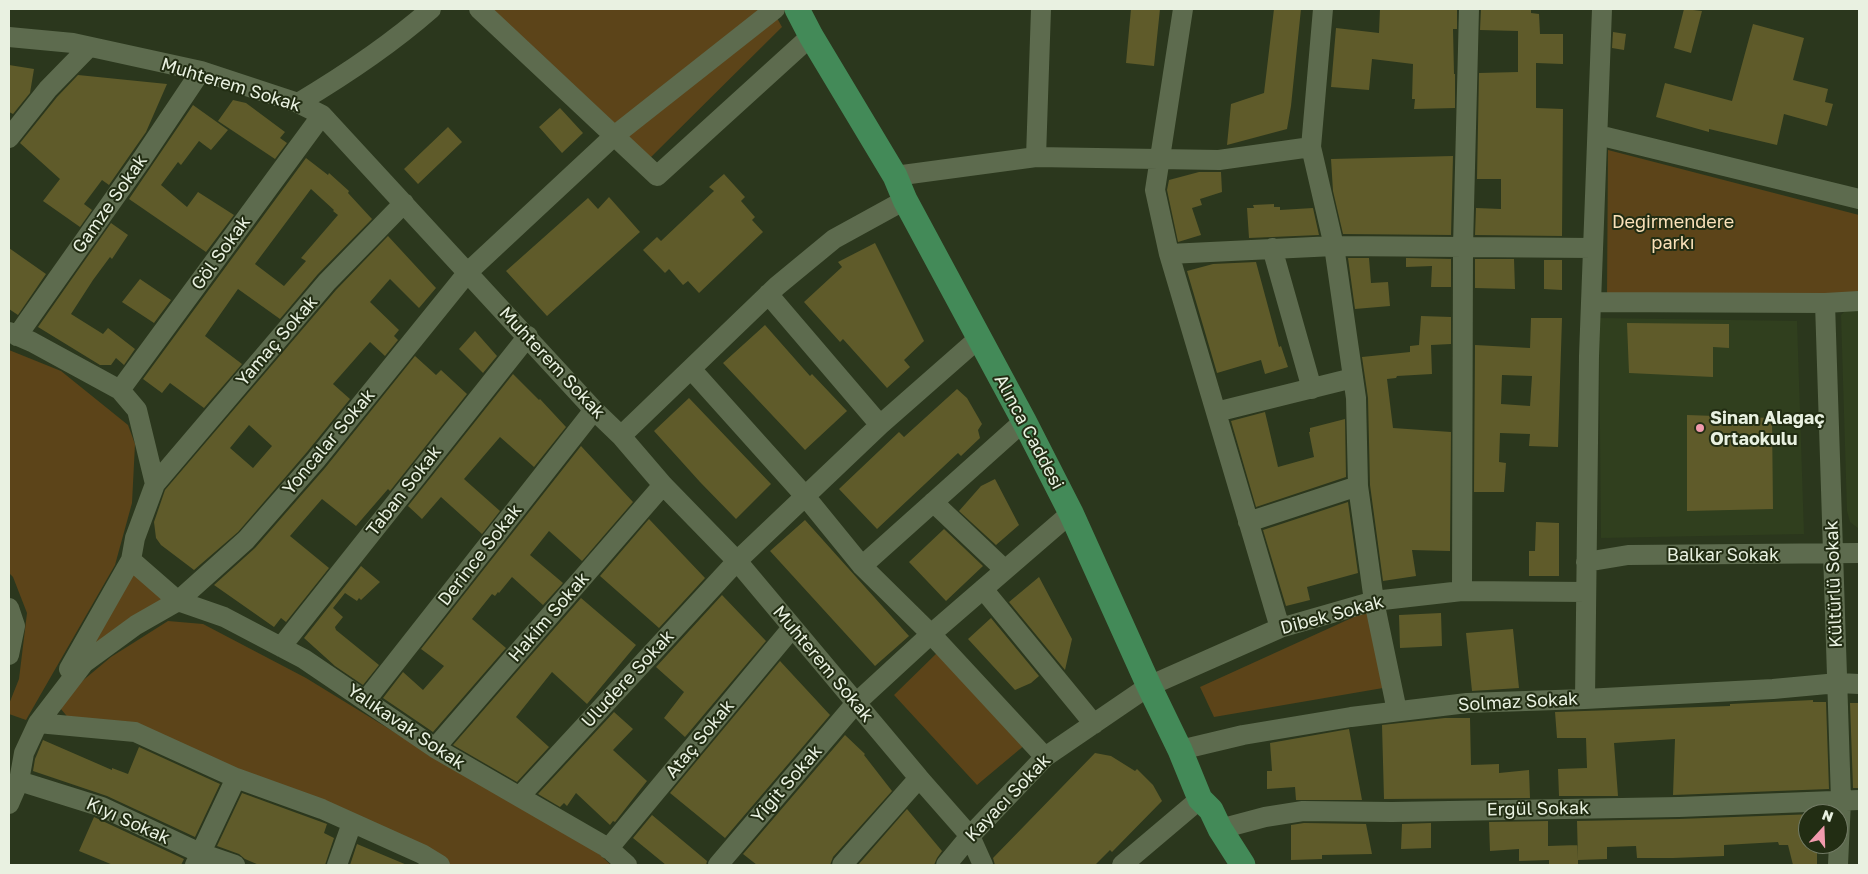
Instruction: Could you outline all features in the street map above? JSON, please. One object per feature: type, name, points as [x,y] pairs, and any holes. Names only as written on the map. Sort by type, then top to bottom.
[{"type":"main road","name":"Alınca Caddesi","points":[[796,9],[895,176],[905,200],[1024,421],[1071,513],[1180,750],[1200,798],[1210,810],[1243,865]]},
{"type":"street","points":[[298,103],[350,72],[403,34],[431,9]]},
{"type":"street","points":[[479,9],[657,176],[811,36]]},
{"type":"street","name":"Yoncalar Sokak","points":[[178,601],[246,540],[316,460],[468,272],[614,136],[775,9]]},
{"type":"street","points":[[1036,157],[1041,9]]},
{"type":"street","points":[[1184,9],[1155,190],[1168,254],[1280,628]]},
{"type":"street","points":[[1323,9],[1311,147],[1334,246],[1356,398],[1358,486],[1374,601],[1397,711]]},
{"type":"street","points":[[1462,591],[1463,247],[1469,9]]},
{"type":"street","points":[[1584,699],[1591,302],[1602,9]]},
{"type":"street","name":"Muhterem Sokak","points":[[9,37],[73,43],[201,71],[298,103],[322,115],[528,336],[594,410],[621,436],[663,485],[736,561],[970,836],[983,865]]},
{"type":"street","points":[[9,138],[48,89],[89,47]]},
{"type":"street","name":"Gamze Sokak","points":[[13,334],[142,159],[201,71]]},
{"type":"street","name":"Göl Sokak","points":[[120,390],[322,115]]},
{"type":"street","points":[[1598,135],[1859,199]]},
{"type":"street","points":[[895,176],[1036,157],[1219,160],[1311,147]]},
{"type":"street","points":[[621,436],[768,294],[834,239],[905,200]]},
{"type":"street","name":"Yamaç Sokak","points":[[154,484],[327,282],[404,204]]},
{"type":"street","points":[[1168,254],[1334,246],[1593,248]]},
{"type":"street","points":[[1272,248],[1312,389]]},
{"type":"street","points":[[768,294],[880,425]]},
{"type":"street","points":[[1591,302],[1825,304],[1859,301]]},
{"type":"street","name":"Kültürlü Sokak","points":[[1825,304],[1838,683],[1850,800],[1838,865]]},
{"type":"street","points":[[13,334],[120,390],[137,410],[154,484],[135,538],[131,560],[38,723]]},
{"type":"street","name":"Taban Sokak","points":[[281,647],[528,336]]},
{"type":"street","name":"Uludere Sokak","points":[[520,796],[736,561],[880,425],[979,338]]},
{"type":"street","points":[[691,368],[805,496],[862,566],[931,634],[1045,757]]},
{"type":"street","points":[[1216,412],[1353,378]]},
{"type":"street","name":"Derince Sokak","points":[[366,700],[594,410]]},
{"type":"street","points":[[862,566],[1024,421]]},
{"type":"street","name":"Hakim Sokak","points":[[435,748],[663,485]]},
{"type":"street","points":[[1248,522],[1358,486]]},
{"type":"street","points":[[933,502],[1005,570]]},
{"type":"street","name":"Yiğit Sokak","points":[[718,865],[856,703],[931,634],[1071,513]]},
{"type":"street","name":"Balkar Sokak","points":[[1586,562],[1628,555],[1859,553]]},
{"type":"street","name":"Yalıkavak Sokak","points":[[131,560],[178,601],[224,617],[304,659],[435,748],[608,849],[627,865]]},
{"type":"street","points":[[983,589],[1094,724]]},
{"type":"street","name":"Dibek Sokak","points":[[1149,686],[1280,628],[1374,601],[1462,591],[1586,592]]},
{"type":"street","points":[[9,804],[19,780],[16,750],[84,662],[136,625],[178,601]]},
{"type":"street","points":[[9,608],[15,626],[9,655]]},
{"type":"street","name":"Ataç Sokak","points":[[608,849],[792,628]]},
{"type":"street","name":"Solmaz Sokak","points":[[1180,750],[1243,734],[1351,717],[1467,703],[1773,689],[1838,683],[1859,684]]},
{"type":"street","name":"Kayacı Sokak","points":[[946,865],[970,836],[1045,757],[1149,686]]},
{"type":"street","points":[[38,723],[135,732],[236,778],[314,805],[422,854],[440,865]]},
{"type":"street","points":[[197,859],[236,778]]},
{"type":"street","points":[[842,865],[919,778]]},
{"type":"street","name":"Kıyı Sokak","points":[[19,780],[102,807],[197,859],[235,865]]},
{"type":"street","points":[[1122,865],[1200,798]]},
{"type":"street","name":"Ergül Sokak","points":[[1220,829],[1266,817],[1303,811],[1392,812],[1679,807],[1850,800]]},
{"type":"street","points":[[337,865],[352,823]]},
{"type":"shaded area","points":[[1848,308],[1859,308],[1859,529],[1850,522],[1847,511],[1841,315]]},
{"type":"shaded area","name":"Sinan Alağaç Ortaokulu","points":[[1599,318],[1797,321],[1804,534],[1601,538]]},
{"type":"green space","points":[[492,9],[772,9],[782,27],[648,160]]},
{"type":"green space","name":"Değirmendere parkı","points":[[1608,150],[1859,215],[1859,294],[1607,298]]},
{"type":"green space","points":[[9,350],[61,371],[128,425],[135,444],[132,503],[115,565],[26,720],[9,714],[9,704],[19,679],[27,613],[13,577],[9,573]]},
{"type":"green space","points":[[131,560],[178,601],[84,663]]},
{"type":"green space","points":[[1367,611],[1383,688],[1214,717],[1200,687]]},
{"type":"green space","points":[[168,621],[203,624],[306,678],[474,781],[589,845],[611,865],[429,865],[135,732],[75,726],[56,703],[111,657]]},
{"type":"green space","points":[[939,651],[1026,744],[977,785],[894,695]]},
{"type":"building","points":[[1131,9],[1160,9],[1154,66],[1126,63]]},
{"type":"building","points":[[1274,9],[1301,9],[1287,129],[1227,145],[1231,104],[1264,93]]},
{"type":"building","points":[[1380,9],[1457,9],[1457,29],[1453,29],[1455,108],[1414,109],[1415,99],[1412,99],[1413,64],[1372,59],[1369,90],[1331,87],[1336,28],[1379,33]]},
{"type":"building","points":[[1481,9],[1531,9],[1531,13],[1539,14],[1540,34],[1563,34],[1563,64],[1536,63],[1536,108],[1563,109],[1562,236],[1475,235],[1476,208],[1501,209],[1501,179],[1477,179],[1479,73],[1518,72],[1518,31],[1480,30]]},
{"type":"building","points":[[1684,9],[1702,11],[1691,53],[1674,48]]},
{"type":"building","points":[[1753,24],[1804,38],[1793,80],[1828,89],[1825,102],[1833,104],[1827,126],[1784,114],[1777,145],[1709,129],[1709,132],[1656,117],[1665,83],[1732,101]]},
{"type":"building","points":[[1613,32],[1626,34],[1624,50],[1612,48]]},
{"type":"building","points":[[9,65],[34,69],[30,93],[13,114],[9,112]]},
{"type":"building","points":[[78,75],[167,84],[146,132],[109,185],[102,180],[84,204],[92,210],[80,227],[43,201],[60,179],[20,143],[57,97]]},
{"type":"building","points":[[233,100],[246,103],[285,132],[280,138],[287,143],[275,159],[218,121]]},
{"type":"building","points":[[193,105],[228,130],[211,150],[199,141],[181,165],[178,162],[161,185],[187,207],[198,192],[234,215],[206,252],[129,199]]},
{"type":"building","points":[[560,108],[583,133],[562,153],[539,127]]},
{"type":"building","points":[[448,127],[462,142],[418,184],[404,169]]},
{"type":"building","points":[[1453,156],[1451,235],[1343,234],[1333,191],[1331,159]]},
{"type":"building","points":[[306,158],[328,175],[329,173],[349,191],[348,193],[372,219],[318,274],[280,319],[238,289],[205,336],[242,364],[204,408],[170,383],[162,393],[143,379]],"holes":[[[311,189],[338,215],[301,258],[306,261],[284,286],[255,264]]]},
{"type":"building","points":[[1199,172],[1221,172],[1222,192],[1200,199],[1202,205],[1192,208],[1201,235],[1178,242],[1167,190],[1169,180]]},
{"type":"building","points":[[724,174],[745,197],[741,201],[755,217],[752,220],[763,232],[699,293],[688,281],[683,285],[669,269],[665,273],[643,250],[657,237],[661,241],[714,191],[709,187]]},
{"type":"building","points":[[609,197],[640,232],[547,316],[506,271],[588,198],[598,209]]},
{"type":"building","points":[[1274,204],[1274,207],[1280,207],[1280,210],[1313,208],[1319,235],[1249,238],[1247,208],[1254,208],[1253,205]]},
{"type":"building","points":[[111,223],[128,235],[112,259],[110,257],[93,280],[71,314],[103,334],[108,328],[135,349],[124,365],[116,358],[111,365],[100,365],[38,327]]},
{"type":"building","points":[[388,236],[436,288],[419,308],[390,279],[370,302],[399,330],[394,336],[398,340],[385,356],[370,342],[333,384],[350,399],[238,532],[194,570],[161,545],[156,538],[154,522],[165,490],[336,290]],"holes":[[[249,425],[272,446],[253,468],[230,448]]]},
{"type":"building","points":[[875,243],[924,341],[904,360],[910,367],[887,388],[843,339],[840,342],[804,302],[842,267],[838,262]]},
{"type":"building","points":[[9,248],[46,274],[18,315],[9,309]]},
{"type":"building","points":[[1348,258],[1369,258],[1371,283],[1388,282],[1390,306],[1355,309]]},
{"type":"building","points":[[1406,258],[1451,259],[1451,287],[1431,287],[1432,266],[1406,267]]},
{"type":"building","points":[[1475,259],[1514,259],[1515,289],[1475,288]]},
{"type":"building","points":[[1544,260],[1562,260],[1562,290],[1544,289]]},
{"type":"building","points":[[1256,262],[1279,347],[1281,346],[1288,367],[1265,374],[1261,360],[1217,373],[1187,271],[1213,264]]},
{"type":"building","points":[[140,279],[171,300],[154,323],[122,302]]},
{"type":"building","points":[[1421,316],[1451,317],[1451,344],[1431,345],[1432,374],[1397,376],[1396,378],[1387,379],[1393,428],[1451,432],[1450,551],[1412,550],[1416,576],[1383,581],[1370,485],[1368,398],[1362,357],[1410,352],[1410,346],[1419,345]]},
{"type":"building","points":[[1531,318],[1562,318],[1558,447],[1529,446],[1530,434],[1500,433],[1499,462],[1506,463],[1504,492],[1474,492],[1475,345],[1530,348]],"holes":[[[1502,375],[1532,376],[1530,406],[1501,404]]]},
{"type":"building","points":[[1627,323],[1729,324],[1729,348],[1713,347],[1713,377],[1629,373]]},
{"type":"building","points":[[765,325],[810,376],[812,374],[847,411],[805,450],[723,363]]},
{"type":"building","points":[[475,331],[497,356],[483,373],[459,349]]},
{"type":"building","points":[[415,356],[436,375],[441,370],[467,394],[390,491],[388,489],[356,526],[322,499],[290,536],[329,568],[286,622],[281,618],[274,627],[214,585],[255,548],[325,468]]},
{"type":"building","points":[[513,374],[566,427],[534,467],[500,437],[464,479],[500,511],[482,534],[441,497],[422,519],[408,506]]},
{"type":"building","points":[[957,389],[967,398],[982,424],[978,430],[980,438],[961,456],[958,453],[877,529],[839,489],[899,432],[904,437]]},
{"type":"building","points":[[689,398],[771,484],[736,519],[654,431]]},
{"type":"building","points":[[1265,412],[1278,467],[1314,457],[1309,432],[1310,428],[1345,419],[1346,477],[1256,507],[1231,421]]},
{"type":"building","points":[[1687,415],[1772,418],[1773,509],[1687,511]]},
{"type":"building","points":[[581,446],[633,502],[582,561],[549,531],[530,555],[563,583],[543,605],[512,577],[499,593],[495,596],[492,594],[472,619],[506,648],[433,732],[383,698],[403,672],[423,690],[444,666],[421,649]]},
{"type":"building","points":[[995,479],[1019,525],[996,545],[959,511],[981,486]]},
{"type":"building","points":[[1348,502],[1358,573],[1307,587],[1310,600],[1286,606],[1263,530]]},
{"type":"building","points":[[649,519],[705,578],[659,628],[600,576]]},
{"type":"building","points":[[805,520],[909,636],[875,666],[770,551]]},
{"type":"building","points":[[1536,522],[1559,523],[1559,576],[1529,576],[1529,551],[1535,551]]},
{"type":"building","points":[[944,529],[983,566],[946,601],[909,562]]},
{"type":"building","points":[[361,566],[380,582],[361,600],[359,598],[357,601],[345,593],[333,608],[343,617],[335,627],[336,630],[379,665],[363,685],[335,666],[304,638]]},
{"type":"building","points":[[1039,577],[1072,639],[1065,670],[1009,602]]},
{"type":"building","points":[[722,595],[766,641],[685,737],[664,718],[684,692],[656,667]]},
{"type":"building","points":[[581,598],[636,645],[587,704],[552,672],[516,717],[549,747],[517,782],[453,745]]},
{"type":"building","points":[[1441,613],[1442,646],[1400,648],[1399,615]]},
{"type":"building","points":[[991,618],[1039,676],[1031,683],[1015,690],[968,639]]},
{"type":"building","points":[[1513,629],[1519,688],[1472,691],[1466,633]]},
{"type":"building","points":[[780,661],[830,715],[725,838],[670,793]]},
{"type":"building","points":[[1813,700],[1813,702],[1826,702],[1829,789],[1673,795],[1675,739],[1614,743],[1618,796],[1559,796],[1558,769],[1587,768],[1586,738],[1557,738],[1555,712],[1730,706],[1730,704]]},
{"type":"building","points":[[1850,703],[1859,703],[1859,788],[1853,788]]},
{"type":"building","points":[[614,712],[633,729],[613,750],[647,781],[615,822],[613,821],[610,825],[576,793],[567,806],[564,803],[560,807],[538,794]]},
{"type":"building","points":[[1445,718],[1470,718],[1471,765],[1499,764],[1499,773],[1529,770],[1530,798],[1384,799],[1382,725]]},
{"type":"building","points":[[1349,729],[1362,800],[1296,800],[1295,787],[1267,789],[1267,771],[1272,771],[1270,743]]},
{"type":"building","points":[[845,735],[865,754],[892,791],[833,857],[830,865],[757,865],[743,854]]},
{"type":"building","points":[[43,740],[112,770],[112,768],[128,774],[139,747],[220,784],[195,837],[107,796],[33,771],[35,759]]},
{"type":"building","points":[[1095,753],[1111,756],[1135,771],[1137,769],[1153,785],[1162,801],[1112,852],[1110,850],[1095,865],[995,865],[993,858]]},
{"type":"building","points":[[242,793],[327,824],[324,833],[334,838],[325,865],[259,865],[239,854],[217,846]]},
{"type":"building","points":[[907,809],[942,851],[934,865],[858,865]]},
{"type":"building","points":[[1798,814],[1798,854],[1817,854],[1817,865],[1793,865],[1788,845],[1779,845],[1778,842],[1724,845],[1724,856],[1673,858],[1637,858],[1636,846],[1607,847],[1607,859],[1578,860],[1577,821]]},
{"type":"building","points":[[652,815],[707,861],[706,865],[666,865],[633,838]]},
{"type":"building","points":[[94,817],[184,859],[181,865],[113,865],[79,851]]},
{"type":"building","points":[[1548,821],[1548,846],[1578,845],[1578,865],[1549,865],[1549,860],[1519,861],[1519,849],[1490,851],[1489,822]]},
{"type":"building","points":[[1304,823],[1366,824],[1372,854],[1322,855],[1322,859],[1291,860],[1291,825]]},
{"type":"building","points":[[1431,823],[1431,848],[1401,849],[1402,824]]},
{"type":"building","points":[[357,844],[407,865],[350,865]]},
{"type":"place","name":"Sinan Alağaç Ortaokulu","points":[[1700,428]]}]
